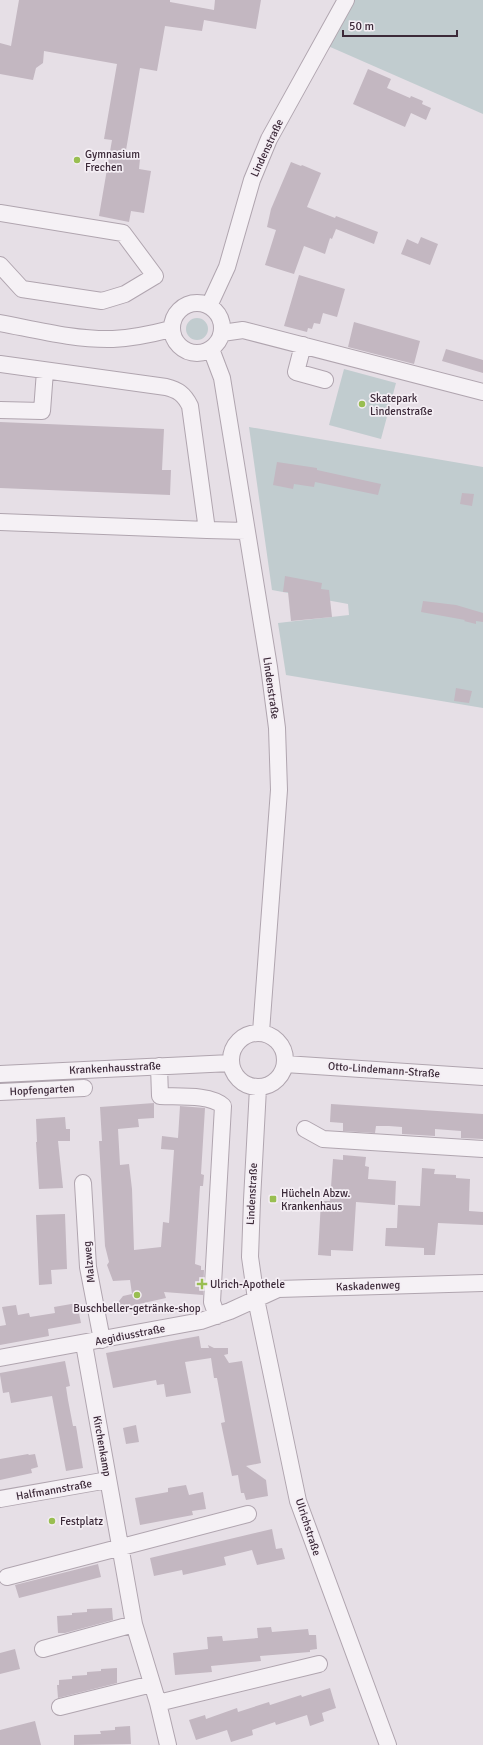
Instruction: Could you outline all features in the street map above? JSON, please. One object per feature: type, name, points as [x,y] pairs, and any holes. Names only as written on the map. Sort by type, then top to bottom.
[{"type":"street","name":"Lindenstraße","points":[[209,306],[227,267],[250,187],[269,140],[346,0]]},
{"type":"street","points":[[0,213],[123,233],[155,276],[125,294],[102,301],[22,289],[0,266]]},
{"type":"street","points":[[196,302],[209,306],[218,314],[222,327],[222,333],[216,344],[206,352],[195,353],[183,350],[175,341],[171,329],[174,316],[183,306],[196,302]]},
{"type":"street","points":[[0,323],[62,334],[98,338],[138,337],[171,329]]},
{"type":"street","points":[[222,333],[243,330],[483,392]]},
{"type":"street","points":[[303,345],[296,372],[325,380]]},
{"type":"street","name":"Lindenstraße","points":[[211,349],[222,378],[269,667],[277,728],[279,790],[261,1032]]},
{"type":"street","points":[[0,364],[166,387],[177,390],[186,397],[190,406],[207,530]]},
{"type":"street","points":[[0,410],[42,412],[45,371]]},
{"type":"street","points":[[0,522],[246,531]]},
{"type":"street","points":[[261,1032],[277,1040],[284,1051],[285,1064],[279,1078],[273,1083],[258,1088],[245,1084],[240,1080],[232,1069],[231,1053],[235,1044],[242,1037],[251,1033],[261,1032]]},
{"type":"street","name":"Krankenhausstraße","points":[[0,1074],[231,1063]]},
{"type":"street","name":"Otto-Lindemann-Straße","points":[[285,1064],[483,1077]]},
{"type":"street","points":[[159,1066],[160,1096],[211,1099],[219,1102],[223,1106],[212,1302],[217,1316]]},
{"type":"street","name":"Hopfengarten","points":[[0,1092],[84,1088]]},
{"type":"street","name":"Lindenstraße","points":[[256,1299],[250,1257],[258,1088]]},
{"type":"street","points":[[305,1129],[323,1139],[483,1148]]},
{"type":"street","name":"Malzweg","points":[[83,1183],[88,1267],[102,1340]]},
{"type":"street","name":"Kaskadenweg","points":[[256,1299],[278,1289],[483,1283]]},
{"type":"street","name":"Aegidiusstraße","points":[[0,1358],[84,1344],[200,1321],[217,1316],[256,1299]]},
{"type":"street","name":"Ulrichstraße","points":[[256,1299],[298,1501],[388,1745]]},
{"type":"street","name":"Kirchenkamp","points":[[84,1344],[134,1624],[158,1703],[163,1744]]},
{"type":"street","name":"Halfmannstraße","points":[[0,1499],[108,1480]]},
{"type":"street","points":[[7,1577],[248,1514]]},
{"type":"street","points":[[43,1649],[134,1624]]},
{"type":"street","points":[[158,1703],[319,1664]]},
{"type":"street","points":[[60,1707],[152,1684]]},
{"type":"shaded area","points":[[353,0],[483,0],[483,114],[328,46]]},
{"type":"shaded area","points":[[197,318],[205,321],[208,329],[205,337],[197,340],[189,337],[186,329],[189,321]]},
{"type":"shaded area","name":"Skatepark Lindenstraße","points":[[344,369],[396,383],[381,439],[329,425]]},
{"type":"shaded area","points":[[249,427],[483,467],[483,708],[286,675],[278,623],[349,615],[348,604],[272,590]]},
{"type":"building","points":[[19,0],[170,0],[170,2],[214,10],[215,0],[261,0],[256,29],[204,20],[202,31],[165,26],[157,71],[140,68],[125,156],[140,159],[139,169],[151,171],[144,213],[131,211],[129,222],[99,216],[112,140],[104,139],[117,64],[44,51],[43,63],[36,68],[33,80],[0,74],[0,43],[11,46]]},
{"type":"building","points":[[368,69],[391,79],[387,88],[410,98],[411,96],[423,101],[422,104],[431,108],[426,120],[411,113],[405,127],[353,104]]},
{"type":"building","points":[[291,162],[321,173],[307,207],[378,232],[374,244],[336,229],[332,239],[330,238],[325,254],[304,246],[294,274],[265,265],[276,230],[267,227],[271,209]]},
{"type":"building","points":[[421,237],[438,244],[430,265],[401,254],[407,239],[418,244]]},
{"type":"building","points":[[299,275],[345,289],[337,317],[323,313],[320,324],[314,323],[312,329],[308,328],[307,332],[284,326]]},
{"type":"building","points":[[354,322],[420,341],[414,364],[348,347]]},
{"type":"building","points":[[446,349],[483,360],[483,373],[442,361]]},
{"type":"building","points":[[0,422],[164,429],[162,470],[171,470],[170,495],[0,488]]},
{"type":"building","points":[[277,462],[317,468],[317,470],[381,484],[378,495],[315,482],[314,487],[294,484],[293,489],[273,485]]},
{"type":"building","points":[[462,493],[474,494],[472,506],[460,504]]},
{"type":"building","points":[[285,576],[322,583],[321,589],[329,590],[332,617],[291,621],[288,592],[283,592]]},
{"type":"building","points":[[423,601],[456,605],[483,613],[483,622],[476,621],[476,624],[464,621],[465,620],[421,612]]},
{"type":"building","points":[[456,688],[472,691],[469,703],[454,701]]},
{"type":"building","points":[[154,1103],[154,1118],[138,1119],[139,1127],[118,1129],[120,1165],[129,1164],[132,1189],[134,1250],[161,1247],[163,1222],[169,1223],[174,1150],[161,1149],[162,1136],[178,1138],[180,1106],[205,1108],[201,1174],[204,1175],[203,1186],[200,1186],[195,1264],[201,1266],[201,1270],[204,1270],[203,1295],[164,1292],[166,1298],[112,1310],[123,1296],[132,1294],[130,1280],[113,1281],[107,1265],[109,1262],[105,1246],[99,1141],[102,1141],[100,1107]]},
{"type":"building","points":[[331,1104],[483,1114],[483,1139],[461,1138],[461,1131],[435,1129],[435,1136],[402,1134],[402,1127],[389,1126],[376,1126],[375,1133],[343,1131],[343,1123],[330,1122]]},
{"type":"building","points":[[65,1117],[66,1129],[70,1129],[70,1141],[58,1141],[63,1188],[39,1189],[36,1119]]},
{"type":"building","points":[[343,1155],[366,1157],[365,1166],[369,1167],[368,1179],[396,1181],[395,1205],[356,1202],[353,1251],[331,1250],[331,1256],[318,1255],[321,1201],[330,1201],[333,1159],[343,1160]]},
{"type":"building","points":[[422,1168],[435,1169],[434,1174],[456,1175],[456,1178],[470,1179],[469,1211],[483,1212],[483,1225],[438,1223],[435,1255],[424,1255],[424,1248],[385,1246],[386,1228],[397,1228],[398,1205],[420,1206]]},
{"type":"building","points":[[65,1214],[67,1269],[51,1270],[52,1284],[39,1285],[36,1215]]},
{"type":"building","points":[[77,1303],[81,1323],[48,1329],[49,1336],[0,1345],[0,1326],[6,1325],[2,1307],[16,1305],[18,1315],[29,1313],[30,1317],[55,1313],[54,1307]]},
{"type":"building","points":[[199,1336],[201,1348],[209,1348],[208,1345],[214,1348],[228,1348],[228,1354],[224,1355],[229,1363],[242,1361],[261,1463],[246,1466],[266,1480],[268,1496],[246,1500],[244,1493],[241,1493],[238,1475],[232,1476],[221,1423],[225,1422],[217,1378],[214,1378],[211,1358],[185,1362],[191,1393],[166,1397],[164,1384],[157,1385],[156,1380],[113,1388],[106,1353]]},
{"type":"building","points":[[65,1361],[70,1386],[66,1387],[68,1400],[73,1426],[76,1426],[83,1468],[66,1471],[52,1396],[11,1403],[9,1392],[3,1393],[0,1375],[0,1373]]},
{"type":"building","points":[[136,1425],[139,1442],[126,1444],[123,1428]]},
{"type":"building","points":[[35,1454],[38,1467],[31,1469],[32,1473],[0,1480],[0,1459]]},
{"type":"building","points":[[186,1485],[189,1495],[203,1492],[206,1509],[192,1511],[193,1515],[140,1525],[135,1498],[168,1492],[168,1488]]},
{"type":"building","points":[[272,1529],[276,1549],[282,1548],[285,1559],[257,1565],[252,1550],[224,1557],[226,1565],[183,1575],[182,1570],[154,1576],[150,1558]]},
{"type":"building","points":[[98,1564],[101,1577],[19,1598],[15,1585]]},
{"type":"building","points":[[112,1608],[113,1620],[65,1633],[58,1633],[57,1616],[87,1612],[87,1609]]},
{"type":"building","points":[[271,1627],[272,1632],[308,1629],[309,1635],[316,1635],[317,1649],[310,1650],[310,1652],[260,1656],[261,1661],[211,1666],[212,1672],[175,1675],[173,1653],[208,1649],[207,1637],[222,1636],[223,1641],[258,1638],[257,1628]]},
{"type":"building","points":[[15,1649],[20,1669],[0,1674],[0,1653]]},
{"type":"building","points":[[117,1668],[117,1683],[58,1698],[57,1685],[59,1685],[59,1680],[72,1679],[72,1676],[87,1675],[87,1672],[101,1671],[101,1669]]},
{"type":"building","points":[[330,1688],[336,1708],[322,1713],[324,1721],[310,1726],[307,1715],[276,1725],[275,1722],[252,1730],[253,1735],[231,1742],[227,1730],[196,1740],[189,1720],[205,1715],[206,1719],[237,1708],[238,1712],[269,1702],[270,1705]]},
{"type":"building","points":[[35,1721],[41,1745],[0,1745],[0,1730]]},
{"type":"building","points":[[130,1726],[131,1744],[74,1745],[74,1735],[101,1734],[100,1731],[115,1730],[115,1727]]},
{"type":"place","name":"Gymnasium Frechen","points":[[77,160]]},
{"type":"place","name":"Skatepark Lindenstraße","points":[[362,404]]},
{"type":"place","name":"Hücheln Abzw. Krankenhaus","points":[[273,1199]]},
{"type":"place","name":"Ulrich-Apothele","points":[[202,1284]]},
{"type":"place","name":"Buschbeller-getränke-shop","points":[[137,1295]]},
{"type":"place","name":"Festplatz","points":[[52,1521]]}]
